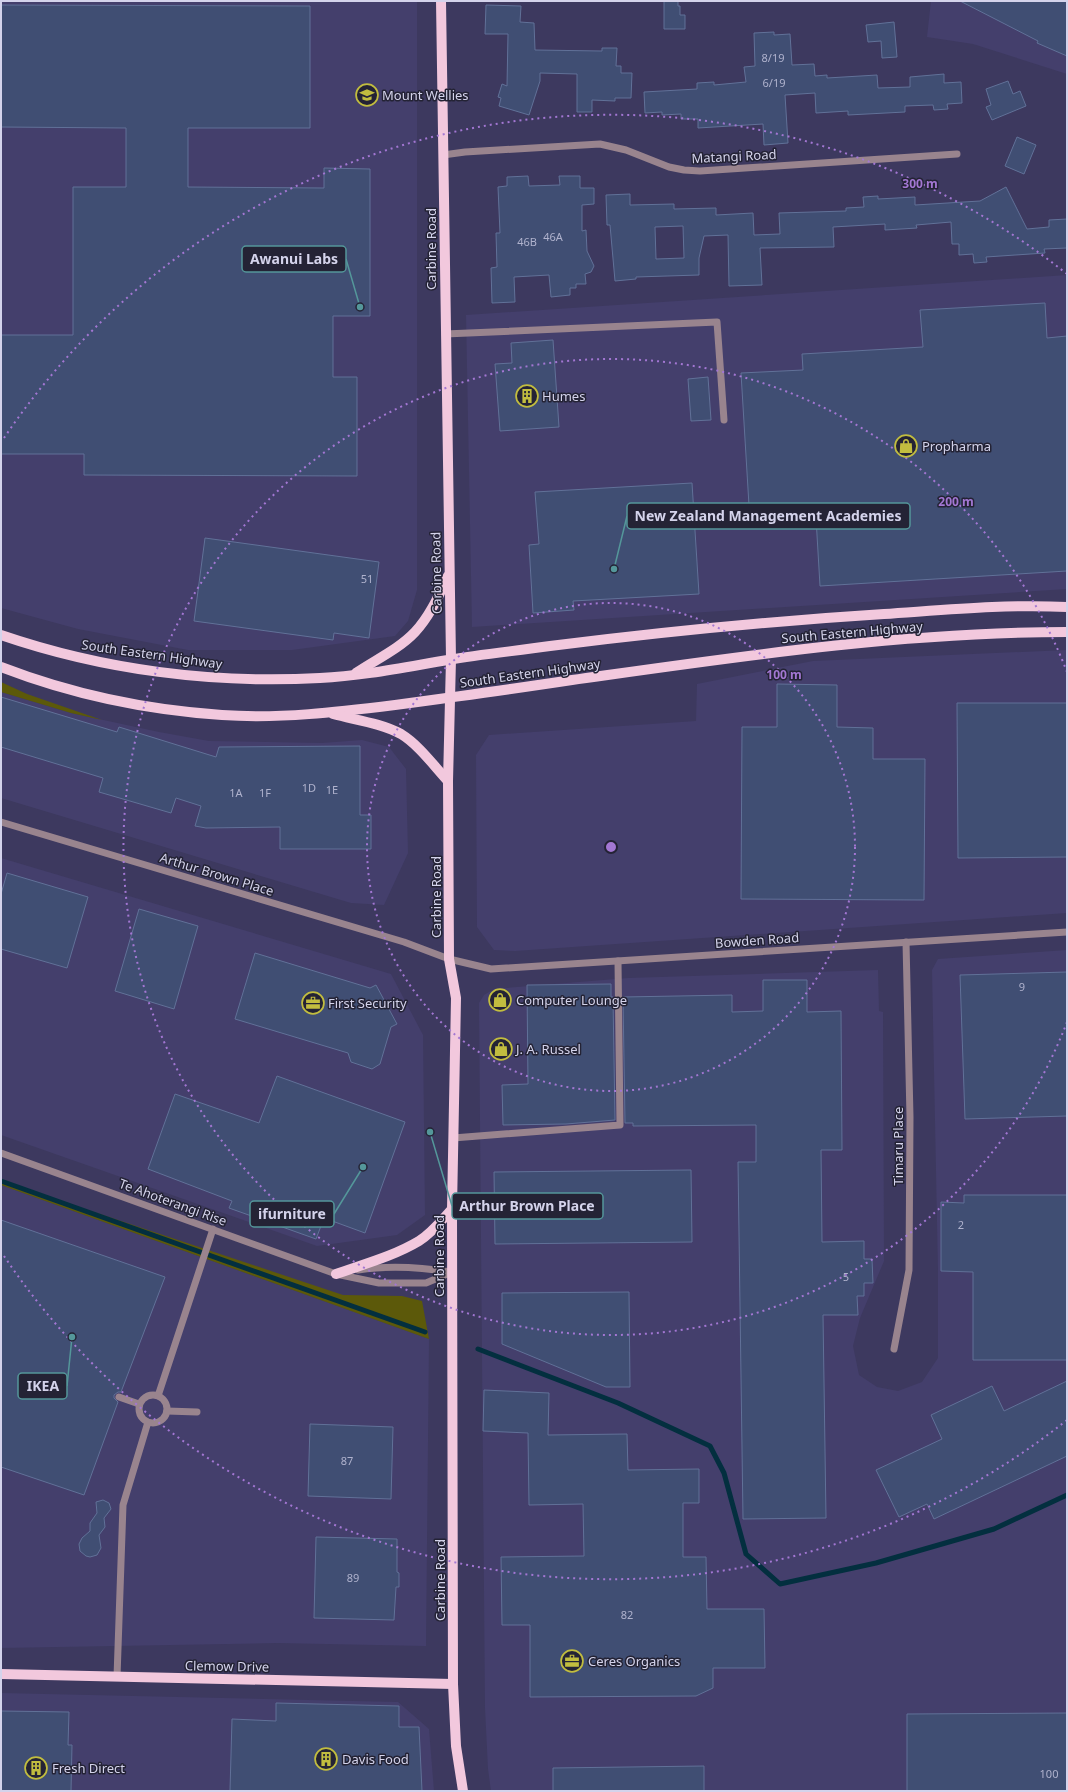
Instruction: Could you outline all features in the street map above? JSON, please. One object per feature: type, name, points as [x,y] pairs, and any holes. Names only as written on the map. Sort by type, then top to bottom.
[{"type":"main road","name":"Carbine Road","points":[[441,1],[451,659],[448,781],[449,959],[456,998],[452,1209],[453,1684],[456,1746],[463,1791]]},
{"type":"main road","points":[[352,675],[399,645],[414,633],[425,620],[449,574]]},
{"type":"main road","name":"South Eastern Highway","points":[[1,635],[32,646],[96,662],[180,675],[264,680],[322,678],[352,675],[451,659],[593,641],[788,620],[995,607],[1067,607]]},
{"type":"main road","name":"South Eastern Highway","points":[[1,667],[43,682],[98,697],[162,709],[224,716],[286,716],[450,698],[738,657],[843,644],[971,635],[1067,632]]},
{"type":"main road","points":[[328,712],[401,734],[414,744],[448,781]]},
{"type":"main road","points":[[336,1274],[380,1258],[420,1240],[452,1209]]},
{"type":"main road","name":"Clemow Drive","points":[[1,1674],[453,1684]]},
{"type":"street","name":"Matangi Road","points":[[444,155],[465,152],[600,144],[626,150],[669,167],[700,171],[957,154]]},
{"type":"street","points":[[445,334],[717,322],[724,420]]},
{"type":"street","name":"Arthur Brown Place","points":[[1,822],[404,942],[449,959]]},
{"type":"street","name":"Bowden Road","points":[[449,959],[491,969],[1067,932]]},
{"type":"street","name":"Timaru Place","points":[[894,1349],[909,1270],[910,1117],[906,942]]},
{"type":"street","points":[[453,1138],[620,1125],[618,961]]},
{"type":"street","name":"Te Ahoterangi Rise","points":[[1,1153],[336,1274],[379,1283],[426,1284],[452,1272]]},
{"type":"street","points":[[158,1396],[213,1230]]},
{"type":"street","name":"Te Ahoterangi Rise","points":[[336,1274],[380,1267],[425,1268],[452,1272]]},
{"type":"street","points":[[153,1395],[158,1396],[165,1402],[167,1411],[158,1422],[148,1422],[141,1417],[139,1413],[139,1404],[145,1397],[153,1395]]},
{"type":"street","points":[[119,1397],[139,1404]]},
{"type":"street","points":[[167,1411],[197,1412]]},
{"type":"street","points":[[116,1677],[123,1505],[148,1422]]},
{"type":"shaded area","points":[[1,1],[417,1],[417,590],[408,621],[395,636],[292,650],[188,650],[78,629],[1,608]]},
{"type":"shaded area","points":[[931,1],[1067,1],[1067,74],[973,44],[927,37]]},
{"type":"shaded area","points":[[1067,275],[1067,589],[472,627],[466,315]]},
{"type":"shaded area","points":[[1067,650],[1067,913],[515,951],[494,950],[477,927],[476,755],[489,735],[696,721],[697,684],[813,661]]},
{"type":"shaded area","points":[[1,682],[27,694],[102,720],[71,713],[1,692]]},
{"type":"shaded area","points":[[1,692],[71,713],[209,741],[322,743],[362,740],[389,747],[406,769],[408,853],[384,905],[351,903],[1,798]]},
{"type":"shaded area","points":[[1,858],[391,974],[423,1035],[425,1215],[397,1235],[317,1246],[1,1135]]},
{"type":"shaded area","points":[[1067,950],[1067,1791],[491,1791],[488,1769],[485,1708],[479,1003],[484,995],[494,989],[628,978],[878,970],[879,1011],[883,1012],[884,1261],[860,1318],[853,1346],[859,1375],[877,1387],[898,1391],[922,1382],[938,1358],[938,1271],[932,970],[938,959]]},
{"type":"shaded area","points":[[1,1181],[343,1295],[402,1296],[422,1301],[429,1339],[1,1185]]},
{"type":"shaded area","points":[[1,1185],[429,1339],[426,1646],[277,1643],[1,1648]]},
{"type":"shaded area","points":[[1,1693],[398,1702],[429,1729],[434,1791],[1,1791]]},
{"type":"building","points":[[664,1],[678,1],[678,6],[680,6],[680,15],[685,15],[685,29],[664,29]]},
{"type":"building","points":[[960,1],[1067,1],[1067,56],[1037,43],[1038,41]]},
{"type":"building","points":[[1,5],[310,6],[310,128],[188,128],[188,187],[324,188],[324,168],[370,169],[370,316],[333,316],[333,377],[357,377],[357,476],[84,475],[84,454],[1,454],[1,335],[73,335],[73,187],[126,187],[126,128],[1,127]]},
{"type":"building","points":[[486,5],[521,6],[520,22],[534,23],[535,50],[602,51],[602,48],[617,48],[616,66],[621,66],[621,73],[632,73],[631,98],[615,98],[615,101],[592,100],[592,112],[577,112],[577,74],[540,73],[540,81],[529,115],[499,106],[501,98],[498,97],[502,84],[507,86],[508,34],[485,34]]},
{"type":"building","points":[[894,22],[897,57],[882,58],[881,41],[868,42],[866,25]]},
{"type":"building","points":[[774,32],[774,35],[790,34],[792,65],[814,64],[815,76],[827,75],[827,78],[877,75],[878,88],[910,87],[910,77],[944,74],[944,83],[961,82],[962,103],[947,104],[948,109],[934,110],[933,105],[905,106],[905,112],[848,115],[848,111],[816,113],[815,93],[785,95],[788,143],[764,145],[763,124],[698,128],[698,119],[681,119],[681,114],[662,115],[662,112],[645,113],[644,92],[697,89],[697,83],[714,82],[714,85],[746,82],[744,67],[755,66],[754,33]]},
{"type":"building","points":[[1008,81],[1013,94],[1020,91],[1026,106],[992,120],[986,107],[991,105],[986,89]]},
{"type":"building","points":[[1017,137],[1036,145],[1024,174],[1005,166]]},
{"type":"building","points":[[528,176],[529,186],[560,185],[559,176],[580,176],[580,188],[594,188],[594,204],[582,205],[582,231],[586,230],[587,251],[594,266],[591,272],[585,274],[586,284],[576,284],[576,288],[570,288],[570,295],[551,297],[549,275],[514,277],[515,302],[492,303],[491,268],[497,267],[496,233],[500,233],[498,187],[507,186],[507,177]]},
{"type":"building","points":[[1006,187],[1027,229],[1049,227],[1049,220],[1067,219],[1067,248],[1044,249],[1045,253],[986,257],[987,262],[974,263],[973,254],[959,255],[959,244],[952,244],[951,222],[916,225],[917,228],[885,230],[885,224],[833,227],[834,247],[760,248],[762,285],[729,286],[728,235],[704,236],[699,258],[699,275],[636,277],[636,279],[615,281],[610,225],[607,225],[606,195],[630,194],[630,205],[674,204],[674,209],[716,208],[716,215],[753,213],[754,235],[780,234],[779,213],[846,211],[846,208],[864,207],[863,197],[878,196],[878,199],[915,197],[915,205],[980,201]],"holes":[[[683,226],[684,258],[656,259],[655,227]]]},
{"type":"building","name":"Propharma","points":[[1045,303],[1047,338],[1067,336],[1067,571],[820,586],[816,518],[750,522],[741,373],[803,370],[802,354],[923,347],[920,310]]},
{"type":"building","name":"Humes","points":[[553,340],[559,427],[500,431],[495,364],[512,363],[511,343]]},
{"type":"building","points":[[708,377],[711,420],[691,421],[688,379]]},
{"type":"building","points":[[692,483],[699,594],[573,601],[574,610],[533,613],[529,545],[539,544],[535,492]]},
{"type":"building","points":[[205,538],[379,562],[369,638],[334,633],[333,640],[194,621]]},
{"type":"building","points":[[777,684],[837,685],[837,727],[873,728],[873,759],[925,759],[924,900],[741,899],[742,727],[777,727]]},
{"type":"building","points":[[1,697],[117,732],[119,727],[216,757],[219,747],[360,746],[360,815],[371,815],[371,849],[280,849],[280,827],[206,828],[195,826],[201,806],[176,798],[171,813],[99,792],[103,778],[1,747]]},
{"type":"building","points":[[957,703],[1067,703],[1067,857],[958,858]]},
{"type":"building","points":[[7,873],[88,897],[67,968],[1,949],[1,894]]},
{"type":"building","points":[[139,909],[198,926],[174,1009],[115,991]]},
{"type":"building","name":"First Security","points":[[255,953],[370,988],[376,985],[397,1024],[391,1027],[380,1064],[372,1069],[351,1062],[348,1053],[235,1019]]},
{"type":"building","points":[[1067,972],[1067,1116],[965,1119],[960,975]]},
{"type":"building","points":[[763,980],[807,980],[807,1012],[841,1011],[842,1150],[821,1150],[822,1242],[864,1241],[864,1259],[872,1259],[873,1283],[864,1283],[864,1296],[857,1296],[858,1315],[823,1315],[826,1518],[743,1519],[738,1162],[756,1162],[756,1125],[633,1126],[633,1123],[625,1123],[623,997],[732,995],[732,1012],[763,1011]]},
{"type":"building","points":[[611,984],[611,997],[613,997],[615,1120],[566,1124],[503,1125],[502,1085],[528,1084],[527,985]]},
{"type":"building","points":[[277,1076],[405,1122],[365,1233],[324,1218],[316,1239],[229,1208],[232,1201],[148,1169],[175,1094],[259,1123]]},
{"type":"building","points":[[691,1170],[692,1242],[495,1244],[494,1172]]},
{"type":"building","points":[[964,1195],[1067,1195],[1067,1360],[973,1360],[973,1272],[941,1271],[941,1202],[964,1203]]},
{"type":"building","points":[[1,1220],[165,1277],[121,1392],[114,1395],[114,1398],[118,1402],[84,1495],[1,1467]]},
{"type":"building","points":[[629,1292],[630,1387],[606,1387],[502,1344],[502,1293]]},
{"type":"building","points":[[1067,1381],[1067,1456],[934,1519],[927,1504],[899,1517],[876,1470],[942,1439],[931,1415],[992,1386],[1004,1411]]},
{"type":"building","points":[[484,1390],[549,1393],[548,1435],[627,1434],[628,1470],[699,1469],[699,1503],[683,1503],[683,1557],[706,1557],[707,1609],[764,1609],[765,1668],[713,1668],[713,1688],[696,1696],[530,1697],[530,1625],[502,1625],[501,1557],[584,1556],[583,1504],[529,1505],[528,1433],[483,1431]]},
{"type":"building","points":[[310,1424],[393,1427],[391,1499],[308,1496]]},
{"type":"building","points":[[103,1500],[109,1503],[111,1509],[104,1518],[105,1527],[99,1535],[101,1548],[97,1555],[90,1557],[86,1556],[80,1551],[79,1544],[82,1538],[90,1531],[90,1523],[97,1513],[96,1502]]},
{"type":"building","points":[[316,1537],[397,1539],[397,1572],[399,1573],[399,1587],[396,1587],[394,1620],[314,1618]]},
{"type":"building","name":"Davis Food","points":[[276,1703],[399,1706],[399,1727],[419,1727],[422,1791],[230,1791],[232,1719],[276,1721]]},
{"type":"building","name":"Fresh Direct","points":[[1,1711],[69,1712],[68,1745],[72,1745],[71,1791],[1,1791]]},
{"type":"building","points":[[1067,1713],[1067,1791],[907,1791],[907,1714]]},
{"type":"building","points":[[704,1766],[704,1791],[553,1791],[553,1768]]},
{"type":"waterway","points":[[1,1181],[425,1332]]},
{"type":"waterway","points":[[478,1349],[618,1403],[710,1446],[724,1473],[746,1554],[780,1584],[876,1563],[994,1529],[1067,1495]]},
{"type":"place","name":"Mount Wellies","points":[[367,95]]},
{"type":"place","name":"Awanui Labs","points":[[360,307]]},
{"type":"place","name":"Humes","points":[[527,396]]},
{"type":"place","name":"Propharma","points":[[906,446]]},
{"type":"place","name":"New Zealand Management Academies","points":[[614,569]]},
{"type":"place","name":"Computer Lounge","points":[[500,1000]]},
{"type":"place","name":"First Security","points":[[313,1003]]},
{"type":"place","name":"J. A. Russel","points":[[501,1049]]},
{"type":"place","name":"Arthur Brown Place","points":[[430,1132]]},
{"type":"place","name":"ifurniture","points":[[363,1167]]},
{"type":"place","name":"IKEA","points":[[72,1337]]},
{"type":"place","name":"Ceres Organics","points":[[572,1661]]},
{"type":"place","name":"Davis Food","points":[[326,1759]]},
{"type":"place","name":"Fresh Direct","points":[[36,1768]]}]
